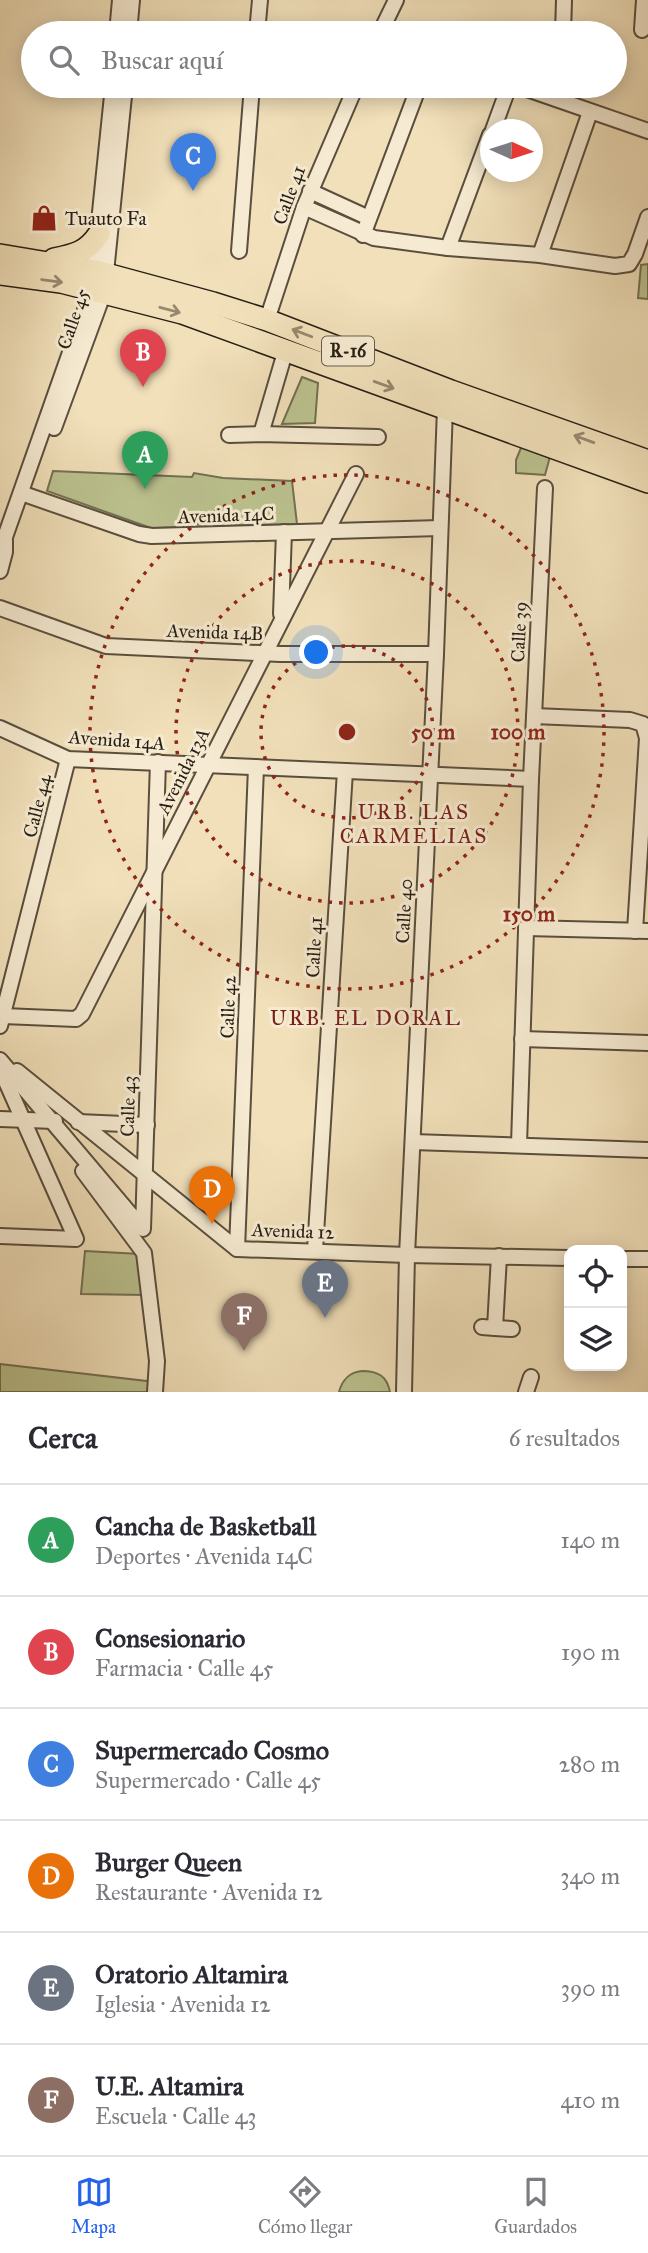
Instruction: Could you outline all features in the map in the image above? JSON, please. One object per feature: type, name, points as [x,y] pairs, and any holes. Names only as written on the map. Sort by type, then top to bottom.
[{"type":"main road","points":[[42,261],[76,255],[93,244],[99,234]]},
{"type":"main road","name":"R-16","points":[[0,255],[42,261],[286,349],[648,461]]},
{"type":"main road","name":"R-16","points":[[0,274],[61,282],[99,282],[267,320],[648,482]]},
{"type":"street","points":[[118,21],[120,0]]},
{"type":"street","points":[[131,21],[132,0]]},
{"type":"street","points":[[258,21],[260,0]]},
{"type":"street","points":[[386,21],[396,0]]},
{"type":"street","points":[[563,21],[564,0]]},
{"type":"street","points":[[642,30],[644,0]]},
{"type":"street","name":"Calle 45","points":[[99,282],[99,234],[112,98]]},
{"type":"street","name":"Calle 45","points":[[2,560],[13,540],[25,494],[99,282],[123,98]]},
{"type":"street","points":[[239,251],[252,98]]},
{"type":"street","name":"Calle 41","points":[[267,320],[310,191],[351,98]]},
{"type":"street","points":[[363,235],[414,98]]},
{"type":"street","points":[[497,119],[505,98]]},
{"type":"street","points":[[551,98],[648,131]]},
{"type":"street","points":[[540,256],[590,112]]},
{"type":"street","points":[[448,248],[480,164]]},
{"type":"street","points":[[310,191],[369,218]]},
{"type":"street","points":[[304,207],[363,235],[448,248],[615,266],[629,264],[648,217]]},
{"type":"street","points":[[261,433],[286,349]]},
{"type":"street","name":"Calle 40","points":[[404,1392],[407,1255],[448,399]]},
{"type":"street","points":[[229,435],[261,433],[378,437]]},
{"type":"street","name":"Avenida 13A","points":[[2,1021],[76,1019],[82,1014],[356,474]]},
{"type":"street","name":"Calle 39","points":[[519,1144],[531,779],[545,488]]},
{"type":"street","name":"Avenida 14C","points":[[25,494],[139,534],[152,536],[440,528]]},
{"type":"street","points":[[280,654],[284,532]]},
{"type":"street","name":"Avenida 14B","points":[[0,608],[106,646],[280,654],[436,654]]},
{"type":"street","points":[[526,928],[642,931],[647,738],[643,724],[630,720],[534,716]]},
{"type":"street","name":"Avenida 14A","points":[[0,728],[68,758],[531,779]]},
{"type":"street","name":"Calle 44","points":[[2,1021],[68,758]]},
{"type":"street","name":"Calle 43","points":[[0,1059],[143,1229],[158,762]]},
{"type":"street","name":"Calle 42","points":[[237,1249],[256,767]]},
{"type":"street","name":"Calle 41","points":[[315,1250],[345,771]]},
{"type":"street","points":[[522,1039],[648,1043]]},
{"type":"street","points":[[0,1059],[144,1253],[157,1361],[155,1392]]},
{"type":"street","name":"Avenida 12","points":[[0,1059],[237,1249],[564,1258]]},
{"type":"street","points":[[0,1068],[76,1239],[0,1236]]},
{"type":"street","points":[[0,1119],[147,1125]]},
{"type":"street","points":[[413,1142],[648,1150]]},
{"type":"street","points":[[499,1256],[488,1327],[512,1329]]},
{"type":"street","points":[[627,1259],[648,1259]]},
{"type":"street","points":[[526,1392],[531,1377]]},
{"type":"green space","points":[[648,264],[648,299],[638,298],[641,265]]},
{"type":"green space","points":[[302,377],[318,383],[315,423],[282,424]]},
{"type":"green space","points":[[523,443],[551,453],[545,475],[516,473],[516,460]]},
{"type":"green space","points":[[53,471],[192,477],[194,473],[223,478],[292,481],[297,524],[151,528],[47,491]]},
{"type":"green space","points":[[85,1251],[140,1254],[145,1295],[81,1294]]},
{"type":"green space","points":[[0,1364],[155,1382],[155,1392],[0,1392]]},
{"type":"green space","points":[[362,1371],[381,1376],[387,1382],[390,1392],[339,1392],[347,1377]]},
{"type":"place","name":"Supermercado Cosmo","points":[[193,191]]},
{"type":"place","name":"Tuauto Fa","points":[[44,218]]},
{"type":"place","name":"Consesionario","points":[[143,387]]},
{"type":"place","name":"Cancha de Basketball","points":[[145,489]]},
{"type":"place","name":"Burger Queen","points":[[212,1224]]},
{"type":"place","name":"Oratorio Altamira","points":[[325,1318]]},
{"type":"place","name":"U.E. Altamira","points":[[244,1351]]},
{"type":"district","name":"URB. LAS CARMELIAS","points":[[414,824]]},
{"type":"district","name":"URB. EL DORAL","points":[[366,1018]]}]
